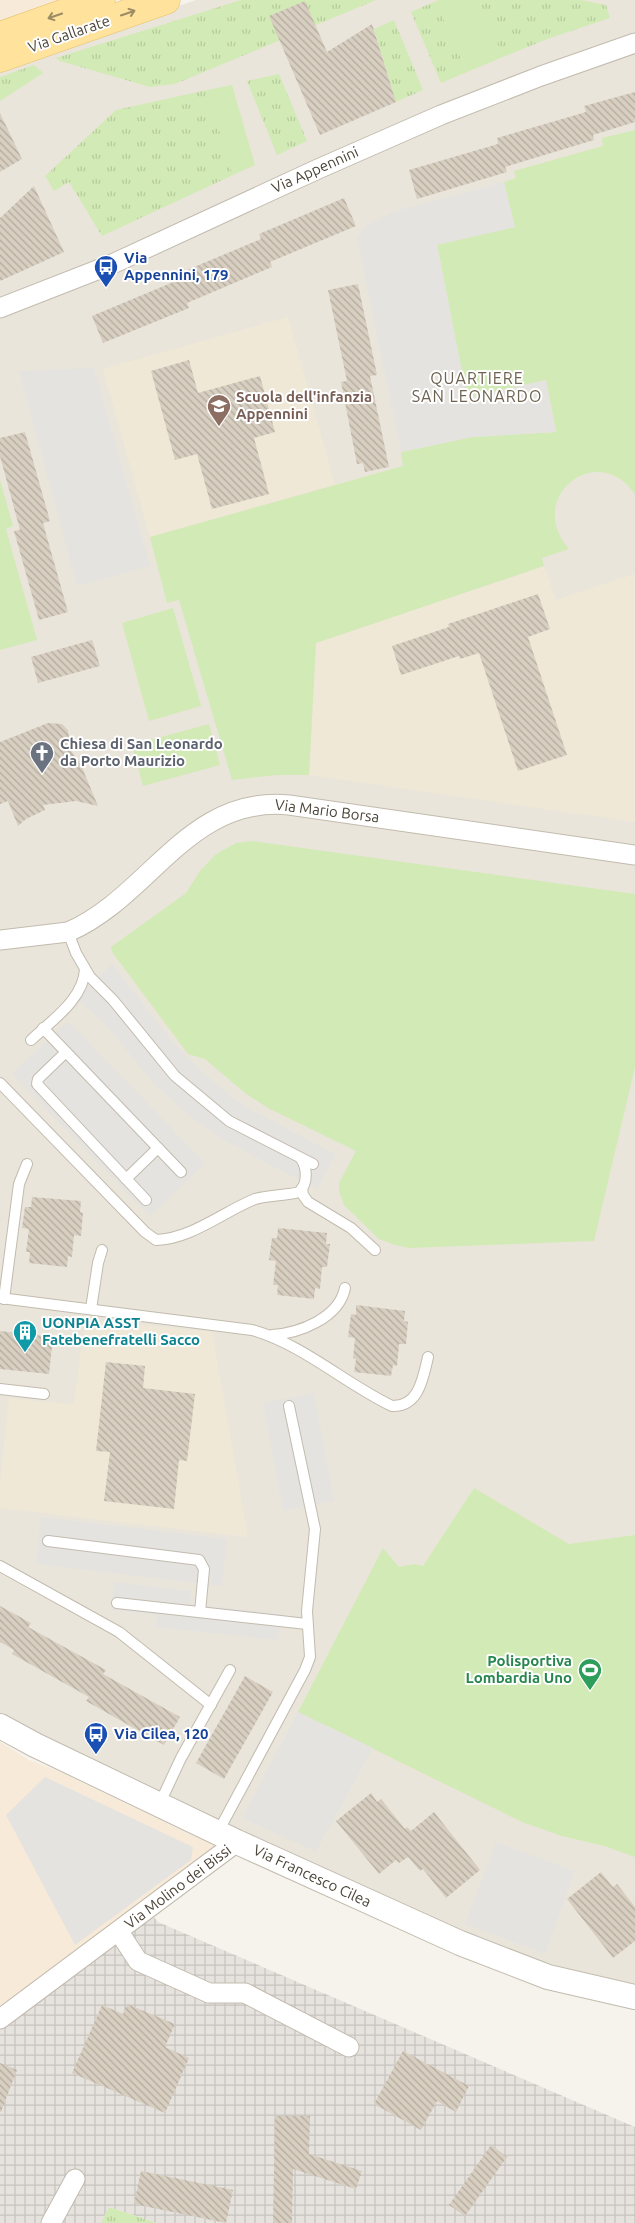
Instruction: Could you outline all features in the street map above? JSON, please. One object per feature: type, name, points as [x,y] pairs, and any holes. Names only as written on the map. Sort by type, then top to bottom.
[{"type":"main road","name":"Via Gallarate","points":[[0,36],[101,0]]},
{"type":"main road","name":"Via Gallarate","points":[[0,58],[166,0]]},
{"type":"street","name":"Via Appennini","points":[[0,308],[110,265],[326,165],[441,115],[635,43]]},
{"type":"street","name":"Via Mario Borsa","points":[[0,940],[68,932],[88,922],[125,896],[185,840],[210,822],[238,809],[259,804],[290,805],[635,855]]},
{"type":"street","name":"Via Francesco Cilea","points":[[0,1726],[35,1745],[228,1837],[460,1944],[506,1962],[584,1987],[635,1997]]},
{"type":"street","name":"Via Molino dei Bissi","points":[[0,2019],[119,1932],[228,1837]]},
{"type":"street","name":"Via Molino dei Bissi","points":[[119,1932],[138,1961],[209,1993],[245,1993],[349,2047]]},
{"type":"street","points":[[51,2223],[76,2179]]},
{"type":"lane","points":[[68,932],[85,969],[113,1000],[161,1061],[191,1092],[229,1121],[313,1164]]},
{"type":"lane","points":[[30,1040],[79,992],[85,978],[85,969]]},
{"type":"lane","points":[[43,1028],[181,1172]]},
{"type":"lane","points":[[66,1052],[38,1079],[36,1084],[146,1200]]},
{"type":"lane","points":[[0,1083],[145,1232],[156,1240],[181,1235],[266,1196],[295,1194],[302,1188]]},
{"type":"lane","points":[[126,1179],[158,1148]]},
{"type":"lane","points":[[301,1159],[306,1173],[302,1188],[303,1195],[308,1202],[351,1228],[375,1250]]},
{"type":"lane","points":[[27,1164],[20,1184],[2,1299],[233,1326],[271,1335],[392,1406],[407,1403],[414,1398],[423,1378],[428,1357]]},
{"type":"lane","points":[[91,1309],[98,1263],[102,1250]]},
{"type":"lane","points":[[271,1335],[293,1332],[326,1316],[340,1303],[345,1288]]},
{"type":"lane","points":[[0,1389],[44,1394]]},
{"type":"lane","points":[[228,1837],[308,1664],[310,1651],[306,1611],[315,1530],[289,1406]]},
{"type":"lane","points":[[48,1541],[199,1560],[204,1569],[200,1612]]},
{"type":"lane","points":[[0,1566],[119,1632],[211,1705]]},
{"type":"lane","points":[[117,1603],[307,1624]]},
{"type":"lane","points":[[160,1803],[181,1758],[230,1670]]},
{"type":"shaded area","points":[[0,0],[84,0],[0,30]]},
{"type":"shaded area","points":[[196,0],[635,0],[635,1984],[569,1970],[480,1941],[0,1724],[0,67]]},
{"type":"shaded area","points":[[504,182],[515,227],[437,245],[467,397],[546,380],[556,432],[472,437],[401,452],[357,237],[367,225],[396,211]]},
{"type":"shaded area","name":"Scuola dell'infanzia Appennini","points":[[288,317],[335,485],[150,537],[103,369]]},
{"type":"shaded area","points":[[94,368],[150,566],[77,586],[19,371]]},
{"type":"shaded area","points":[[544,566],[556,600],[635,574],[635,822],[309,775],[316,643]]},
{"type":"shaded area","points":[[112,964],[172,1041],[202,1072],[235,1099],[259,1114],[336,1154],[317,1189],[223,1140],[187,1114],[153,1083],[106,1025],[76,998]]},
{"type":"shaded area","points":[[68,1021],[205,1163],[150,1216],[12,1074]]},
{"type":"shaded area","points":[[85,1319],[212,1332],[248,1537],[0,1508],[0,1483],[9,1398],[74,1405]]},
{"type":"shaded area","points":[[314,1393],[334,1501],[283,1511],[263,1403]]},
{"type":"shaded area","points":[[41,1517],[227,1539],[222,1586],[36,1564]]},
{"type":"shaded area","points":[[114,1582],[191,1591],[190,1604],[281,1614],[278,1640],[156,1627],[157,1615],[111,1610]]},
{"type":"shaded area","points":[[298,1712],[373,1748],[316,1852],[242,1818]]},
{"type":"shaded area","points":[[0,1742],[29,1760],[56,1770],[223,1850],[0,2015]]},
{"type":"shaded area","points":[[45,1777],[193,1847],[191,1860],[75,1945],[6,1815]]},
{"type":"shaded area","points":[[496,1842],[575,1871],[545,1954],[465,1924]]},
{"type":"shaded area","points":[[148,1910],[158,1922],[635,2127],[635,2223],[157,2223],[109,2207],[101,2223],[0,2223],[0,2019]]},
{"type":"green space","points":[[241,0],[376,0],[175,84],[150,87],[60,61],[56,58]]},
{"type":"green space","points":[[479,0],[581,0],[606,5],[610,18],[547,39],[503,57]]},
{"type":"green space","points":[[479,0],[503,57],[467,72],[436,1]]},
{"type":"green space","points":[[436,1],[467,72],[441,83],[411,12]]},
{"type":"green space","points":[[394,20],[423,90],[396,102],[374,29]]},
{"type":"green space","points":[[34,65],[43,73],[0,101],[0,77]]},
{"type":"green space","points":[[279,74],[307,141],[277,155],[247,81]]},
{"type":"green space","points":[[232,85],[255,165],[233,175],[207,90]]},
{"type":"green space","points":[[207,90],[233,175],[102,236],[69,182],[54,191],[45,176],[116,110]]},
{"type":"green space","points":[[635,130],[635,494],[619,478],[602,472],[586,474],[571,482],[560,495],[555,511],[557,530],[569,549],[542,558],[544,566],[316,643],[309,775],[277,775],[232,780],[179,600],[167,603],[150,537],[403,466],[401,452],[472,437],[556,432],[546,380],[467,398],[437,244],[514,227],[504,182],[516,178],[514,171],[603,146],[602,138]]},
{"type":"green space","points":[[0,480],[13,526],[6,529],[37,640],[0,650]]},
{"type":"green space","points":[[173,608],[201,706],[149,721],[122,623]]},
{"type":"green space","points":[[209,724],[220,765],[143,786],[132,745]]},
{"type":"green space","points":[[253,841],[635,894],[635,1067],[594,1241],[409,1248],[379,1239],[344,1205],[339,1191],[339,1183],[356,1151],[268,1108],[245,1093],[205,1059],[188,1054],[112,952],[111,947],[186,893],[200,871],[216,854],[236,843]]},
{"type":"green space","points":[[474,1488],[569,1544],[635,1535],[635,1857],[604,1846],[562,1836],[522,1822],[298,1712],[383,1548],[399,1567],[415,1564],[423,1566]]},
{"type":"green space","points":[[109,2207],[157,2223],[101,2223]]},
{"type":"building","points":[[305,1],[327,52],[372,24],[396,102],[320,135],[269,16]]},
{"type":"building","points":[[635,92],[635,122],[593,135],[594,140],[505,167],[507,172],[417,199],[409,170],[498,144],[497,138],[586,112],[584,106]]},
{"type":"building","points":[[0,113],[22,159],[0,172]]},
{"type":"building","points":[[34,186],[64,252],[0,281],[0,218]]},
{"type":"building","points":[[344,198],[356,226],[270,262],[272,267],[187,303],[189,308],[103,343],[92,316],[178,280],[175,275],[261,239],[259,234]]},
{"type":"building","points":[[358,284],[377,375],[370,376],[389,467],[365,472],[363,463],[357,464],[341,382],[347,381],[328,290]]},
{"type":"building","points":[[189,360],[198,393],[260,376],[275,432],[254,438],[269,494],[212,509],[197,454],[175,460],[151,371]]},
{"type":"building","points":[[25,432],[50,521],[43,523],[68,612],[39,620],[14,531],[20,530],[0,456],[0,438]]},
{"type":"building","points":[[538,594],[550,629],[528,637],[567,755],[518,771],[479,653],[460,659],[459,656],[401,675],[392,646],[449,627],[448,624]]},
{"type":"building","points":[[92,640],[100,666],[38,683],[31,657]]},
{"type":"building","name":"Chiesa di San Leonardo da Porto Maurizio","points":[[48,723],[62,724],[68,730],[67,745],[81,765],[98,806],[76,801],[43,805],[45,810],[26,819],[18,826],[8,801],[0,804],[0,742]]},
{"type":"building","points":[[32,1197],[81,1201],[80,1212],[83,1213],[81,1236],[74,1235],[72,1257],[68,1256],[67,1267],[29,1263],[30,1252],[26,1252],[29,1229],[22,1228],[25,1207],[31,1207]]},
{"type":"building","points":[[278,1228],[327,1233],[326,1244],[330,1244],[327,1267],[322,1267],[320,1289],[315,1288],[314,1299],[277,1295],[278,1285],[273,1285],[276,1261],[269,1260],[272,1238],[277,1238]]},
{"type":"building","points":[[356,1305],[405,1311],[404,1321],[408,1322],[406,1344],[399,1344],[397,1366],[393,1365],[391,1376],[354,1372],[356,1359],[353,1358],[355,1338],[348,1337],[351,1314],[356,1315]]},
{"type":"building","name":"UONPIA ASST Fatebenefratelli Sacco","points":[[0,1331],[53,1337],[49,1374],[0,1369]]},
{"type":"building","points":[[106,1362],[145,1366],[143,1388],[195,1394],[187,1461],[179,1460],[174,1509],[104,1501],[110,1452],[96,1451]]},
{"type":"building","points":[[0,1606],[31,1623],[28,1627],[106,1670],[103,1674],[180,1717],[164,1745],[86,1701],[89,1697],[12,1654],[14,1650],[0,1642]]},
{"type":"building","points":[[245,1676],[273,1692],[224,1779],[196,1763]]},
{"type":"building","points":[[371,1793],[377,1802],[381,1799],[405,1829],[407,1827],[411,1831],[434,1812],[480,1870],[446,1898],[423,1869],[420,1871],[408,1857],[399,1863],[396,1860],[379,1874],[336,1821]]},
{"type":"building","points":[[601,1872],[613,1887],[617,1884],[635,1907],[635,1941],[613,1958],[567,1899]]},
{"type":"building","points":[[127,2004],[175,2024],[165,2047],[189,2058],[165,2113],[72,2073],[102,2005],[123,2014]]},
{"type":"building","points":[[403,2051],[469,2086],[456,2112],[437,2101],[421,2130],[374,2104]]},
{"type":"building","points":[[0,2063],[17,2070],[1,2112],[0,2112]]},
{"type":"building","points":[[275,2116],[310,2116],[309,2154],[362,2171],[356,2189],[293,2169],[292,2223],[273,2223]]},
{"type":"building","points":[[491,2145],[507,2157],[465,2216],[449,2205]]},
{"type":"building","points":[[141,2171],[233,2190],[226,2223],[134,2204]]},
{"type":"place","name":"Via Appennini, 179","points":[[106,288]]},
{"type":"place","name":"Scuola dell'infanzia Appennini","points":[[219,427]]},
{"type":"place","name":"Chiesa di San Leonardo da Porto Maurizio","points":[[42,774]]},
{"type":"place","name":"UONPIA ASST Fatebenefratelli Sacco","points":[[25,1353]]},
{"type":"place","name":"Polisportiva Lombardia Uno","points":[[590,1691]]},
{"type":"place","name":"Via Cilea, 120","points":[[96,1755]]},
{"type":"district","name":"QUARTIERE SAN LEONARDO","points":[[477,387]]}]
